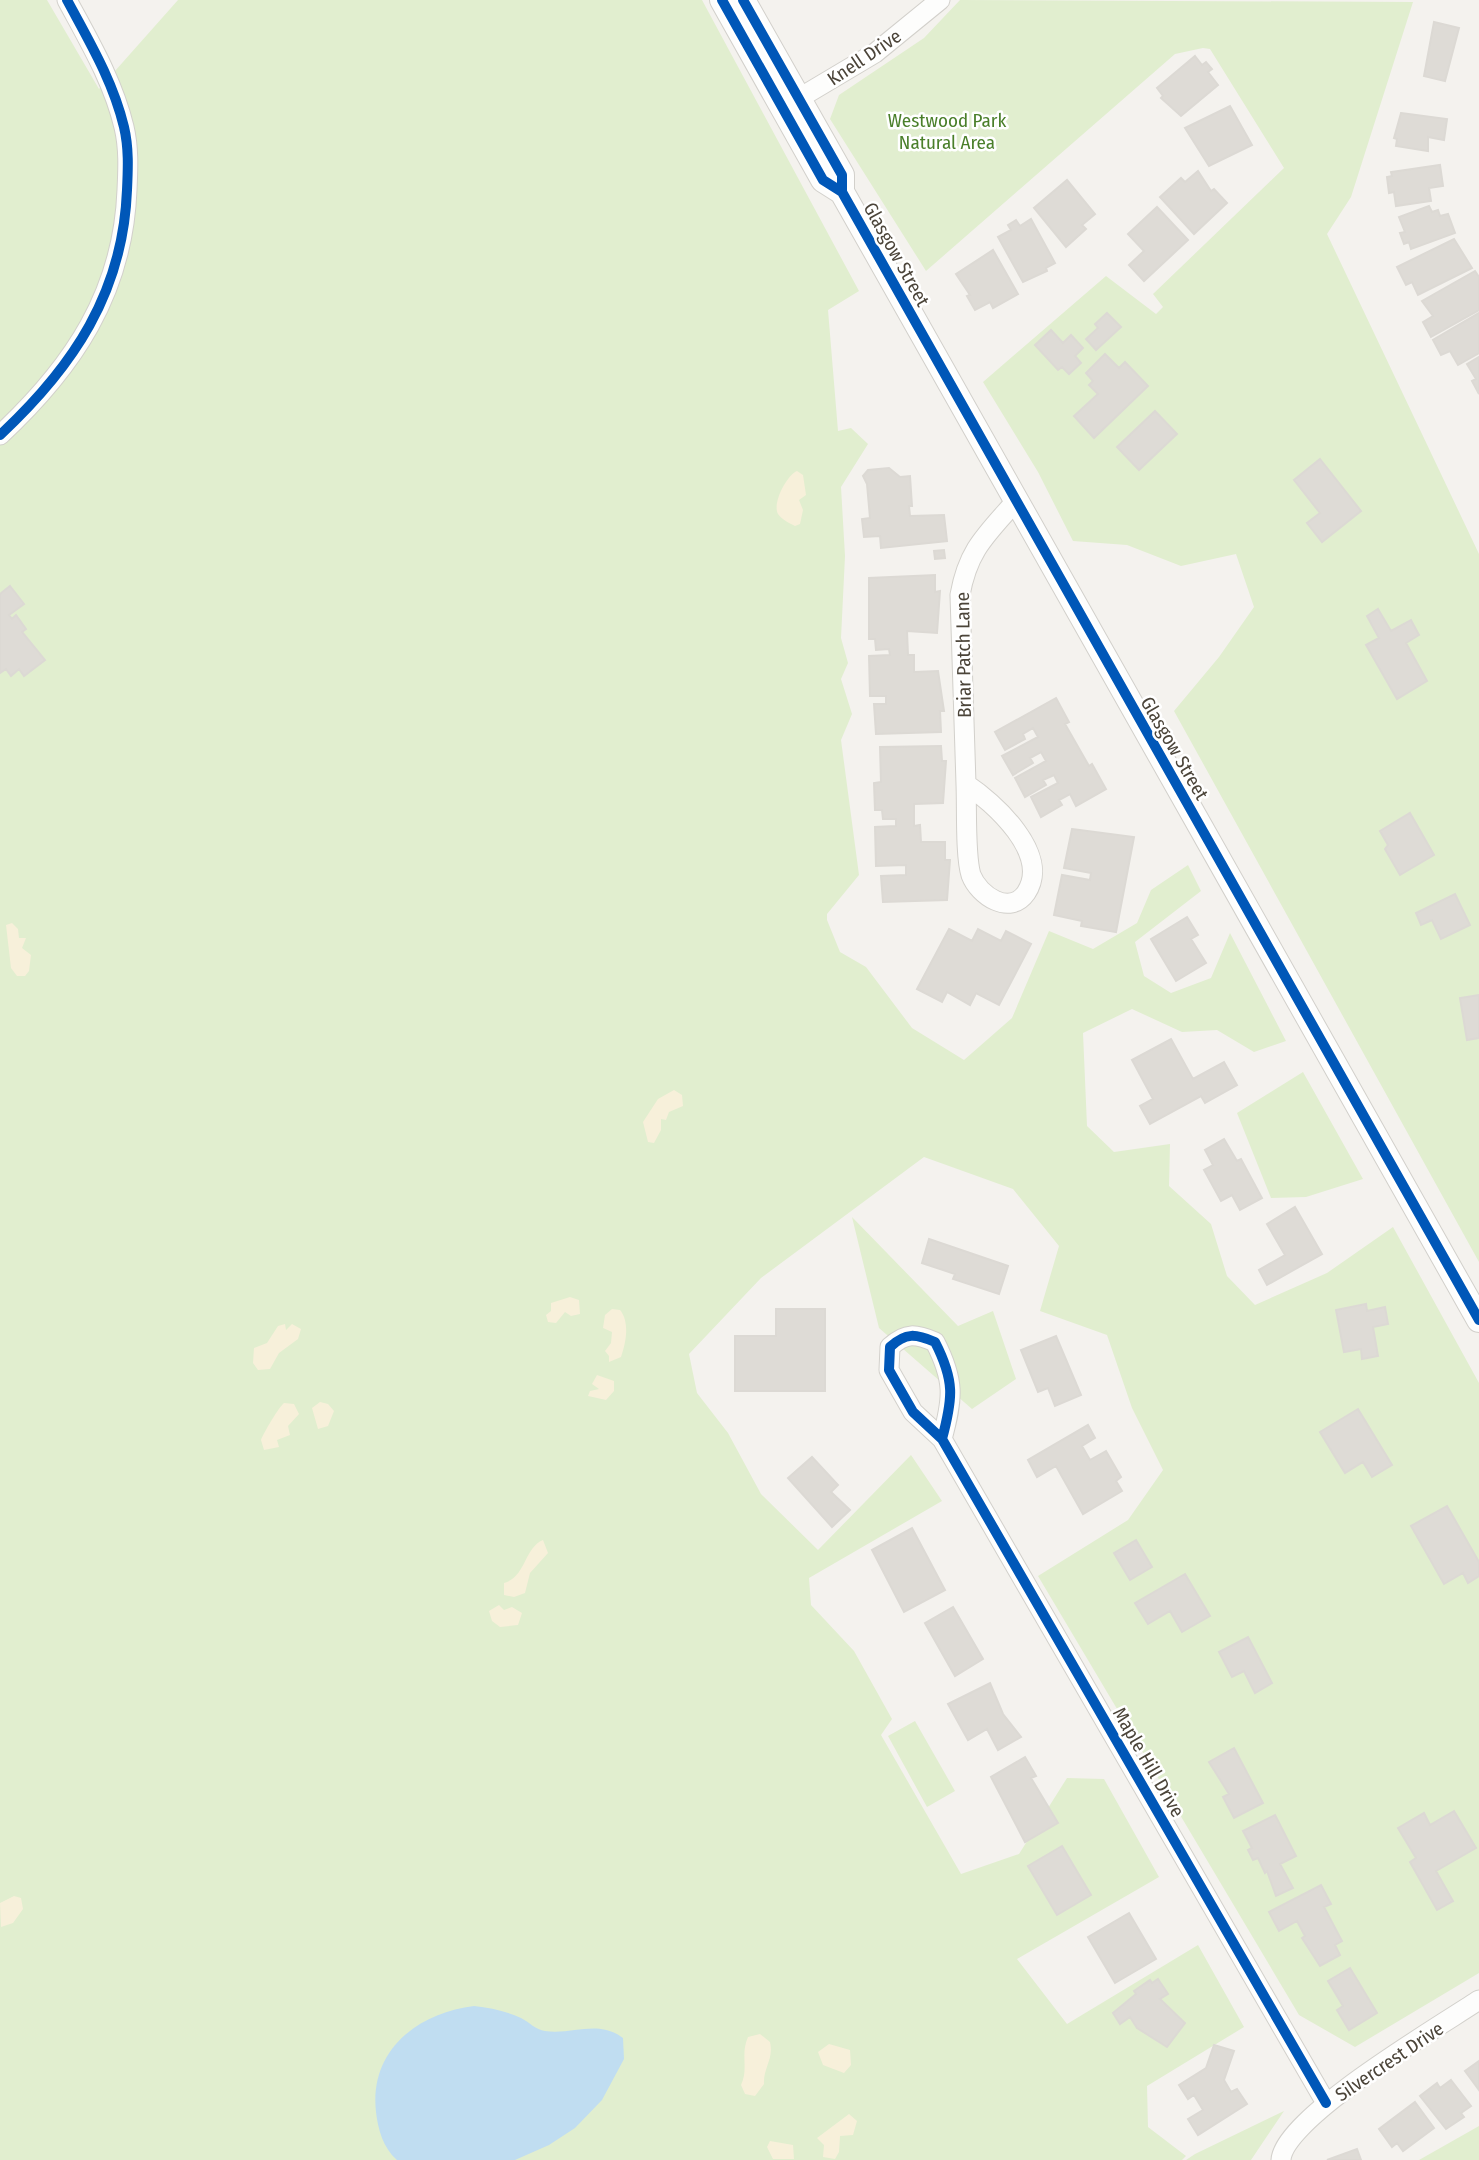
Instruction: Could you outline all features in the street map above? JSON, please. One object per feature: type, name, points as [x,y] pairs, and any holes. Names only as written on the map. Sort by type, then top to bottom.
[{"type":"street","points":[[0,435],[24,412],[86,334],[106,298],[121,244],[128,159],[125,129],[103,66],[67,0]]},
{"type":"street","name":"Glasgow Street","points":[[722,0],[791,103]]},
{"type":"street","name":"Glasgow Street","points":[[743,0],[824,180],[842,192],[1479,1320]]},
{"type":"street","name":"Knell Drive","points":[[791,103],[875,53],[940,0]]},
{"type":"street","name":"Briar Patch Lane","points":[[966,784],[992,801],[1018,831],[1027,852],[1030,884],[1025,895],[1016,901],[1002,902],[986,897],[971,874],[966,784],[960,595],[965,568],[976,549],[1015,502]]},
{"type":"street","name":"Maple Hill Drive","points":[[942,1439],[953,1398],[947,1365],[935,1342],[916,1334],[901,1337],[890,1347],[890,1370],[913,1412],[942,1439],[1326,2103]]},
{"type":"street","name":"Silvercrest Drive","points":[[1281,2160],[1282,2150],[1299,2127],[1326,2103],[1479,2000]]},
{"type":"green space","points":[[0,0],[47,0],[99,89],[178,0],[702,0],[859,291],[828,310],[838,431],[851,428],[868,444],[841,487],[845,556],[841,638],[848,663],[841,679],[852,714],[841,740],[859,875],[827,914],[827,920],[840,952],[866,967],[912,1028],[964,1060],[1012,1018],[1049,931],[1093,949],[1137,923],[1151,890],[1188,865],[1201,891],[1135,942],[1144,976],[1171,993],[1211,978],[1230,933],[1286,1041],[1254,1052],[1217,1030],[1182,1032],[1132,1009],[1083,1033],[1087,1126],[1114,1152],[1170,1144],[1169,1186],[1211,1224],[1227,1276],[1255,1305],[1327,1273],[1393,1227],[1479,1383],[1479,1973],[1355,2047],[1299,2015],[1038,1576],[1128,1520],[1163,1470],[1132,1408],[1107,1335],[1040,1311],[1059,1246],[1013,1189],[924,1157],[761,1278],[689,1354],[697,1393],[728,1433],[761,1494],[818,1550],[911,1455],[942,1501],[809,1578],[811,1605],[854,1651],[892,1719],[881,1735],[961,1874],[1019,1854],[1067,1778],[1104,1779],[1159,1877],[1017,1959],[1067,2024],[1198,1945],[1244,2027],[1147,2086],[1148,2127],[1186,2156],[1182,2160],[0,2160]]},
{"type":"green space","name":"Westwood Park Natural Area","points":[[960,0],[1413,2],[1351,197],[1327,234],[1479,554],[1479,1262],[1174,711],[1219,657],[1254,607],[1236,554],[1181,566],[1127,545],[1073,541],[1038,472],[983,382],[1106,276],[1156,314],[1163,307],[1153,294],[1284,168],[1210,49],[1175,54],[926,271],[830,119],[839,95],[924,38]]},
{"type":"green space","points":[[1303,1072],[1363,1179],[1306,1197],[1271,1198],[1237,1113]]},
{"type":"green space","points":[[852,1217],[958,1326],[993,1311],[1016,1379],[972,1409],[879,1328]]},
{"type":"green space","points":[[915,1721],[955,1791],[927,1807],[888,1736]]},
{"type":"green space","points":[[1284,2111],[1251,2160],[1186,2160],[1195,2154]]},
{"type":"green space","points":[[1479,2126],[1479,2160],[1419,2160]]},
{"type":"sand","points":[[797,471],[803,475],[806,495],[799,500],[803,510],[800,524],[795,526],[781,518],[777,503],[789,478]]},
{"type":"sand","points":[[12,923],[18,929],[19,938],[26,938],[22,948],[31,955],[29,971],[25,976],[17,976],[11,968],[6,925]]},
{"type":"sand","points":[[674,1090],[682,1095],[683,1106],[669,1112],[666,1120],[661,1119],[661,1130],[654,1143],[648,1142],[643,1122],[658,1099]]},
{"type":"sand","points":[[570,1297],[579,1300],[580,1314],[571,1316],[565,1312],[556,1323],[548,1322],[546,1315],[551,1311],[551,1303]]},
{"type":"sand","points":[[612,1309],[620,1310],[623,1315],[626,1333],[621,1357],[609,1362],[605,1351],[611,1343],[612,1332],[603,1328],[605,1315]]},
{"type":"sand","points":[[285,1324],[286,1330],[292,1324],[301,1329],[298,1339],[279,1353],[270,1369],[258,1370],[253,1363],[254,1348],[267,1343],[278,1326]]},
{"type":"sand","points":[[597,1375],[614,1381],[614,1391],[606,1400],[588,1396],[590,1391],[599,1389],[592,1384]]},
{"type":"sand","points":[[320,1402],[328,1404],[334,1411],[328,1426],[318,1429],[312,1408]]},
{"type":"sand","points":[[284,1403],[294,1404],[299,1414],[288,1426],[290,1435],[277,1440],[279,1447],[264,1450],[261,1440]]},
{"type":"sand","points":[[543,1540],[548,1553],[530,1573],[525,1593],[514,1597],[504,1595],[504,1583],[517,1575],[532,1549]]},
{"type":"sand","points":[[499,1605],[504,1610],[512,1607],[522,1613],[518,1625],[500,1627],[492,1621],[489,1611]]},
{"type":"sand","points":[[14,1896],[21,1898],[23,1909],[13,1923],[1,1927],[0,1903]]},
{"type":"sand","points":[[760,2034],[770,2042],[771,2053],[764,2084],[755,2096],[745,2094],[741,2085],[748,2037]]},
{"type":"sand","points":[[829,2044],[850,2050],[851,2065],[844,2073],[823,2065],[818,2052]]},
{"type":"sand","points":[[849,2114],[857,2121],[853,2135],[840,2136],[839,2152],[835,2159],[823,2157],[824,2145],[817,2138]]},
{"type":"sand","points":[[770,2141],[793,2145],[794,2159],[773,2159],[767,2147]]},
{"type":"water","points":[[474,2006],[510,2013],[545,2031],[595,2028],[614,2032],[623,2038],[624,2059],[602,2100],[575,2128],[549,2145],[515,2160],[397,2160],[385,2144],[377,2118],[376,2090],[380,2070],[401,2038],[417,2026],[453,2010]]},
{"type":"building","points":[[1434,22],[1459,28],[1445,81],[1424,76]]},
{"type":"building","points":[[1195,56],[1202,65],[1206,62],[1212,69],[1208,72],[1218,85],[1181,116],[1161,98],[1163,96],[1157,88]]},
{"type":"building","points":[[1230,106],[1252,145],[1209,166],[1185,128]]},
{"type":"building","points":[[1401,113],[1447,119],[1444,140],[1428,137],[1428,151],[1396,146],[1397,139],[1394,138]]},
{"type":"building","points":[[1440,165],[1443,186],[1429,188],[1431,201],[1396,206],[1394,192],[1389,193],[1387,177],[1392,176],[1391,172]]},
{"type":"building","points":[[1198,171],[1211,191],[1214,189],[1227,203],[1194,234],[1160,197],[1181,178],[1185,182]]},
{"type":"building","points":[[1067,180],[1095,214],[1082,225],[1086,229],[1066,247],[1034,208]]},
{"type":"building","points":[[1429,206],[1432,212],[1438,210],[1440,216],[1448,214],[1455,233],[1411,249],[1409,242],[1404,244],[1400,233],[1405,232],[1399,217]]},
{"type":"building","points":[[1157,207],[1188,240],[1144,281],[1129,265],[1144,251],[1128,234]]},
{"type":"building","points":[[1031,219],[1055,263],[1046,268],[1047,271],[1023,282],[998,237],[1011,230],[1008,225],[1016,220],[1020,226]]},
{"type":"building","points":[[1454,239],[1472,268],[1418,295],[1412,282],[1406,285],[1397,267]]},
{"type":"building","points":[[993,250],[1018,294],[993,308],[990,302],[975,310],[967,296],[970,295],[956,274]]},
{"type":"building","points":[[1475,271],[1479,277],[1479,310],[1431,337],[1423,322],[1433,316],[1422,301]]},
{"type":"building","points":[[1107,313],[1121,327],[1096,350],[1086,339],[1098,328],[1095,324]]},
{"type":"building","points":[[1479,313],[1479,353],[1458,365],[1450,351],[1441,355],[1433,340]]},
{"type":"building","points":[[1051,330],[1063,343],[1071,335],[1083,348],[1075,356],[1081,363],[1069,374],[1062,367],[1058,370],[1035,345]]},
{"type":"building","points":[[1105,354],[1119,368],[1125,362],[1148,386],[1094,438],[1074,416],[1098,394],[1089,385],[1093,381],[1086,373]]},
{"type":"building","points":[[1479,357],[1479,394],[1472,381],[1476,379],[1467,364]]},
{"type":"building","points":[[1155,411],[1177,434],[1139,470],[1117,447]]},
{"type":"building","points":[[1320,459],[1361,511],[1322,542],[1307,523],[1320,513],[1294,480]]},
{"type":"building","points":[[889,468],[900,477],[910,476],[910,516],[944,515],[947,541],[881,548],[880,536],[864,537],[862,519],[870,518],[867,484],[863,476],[868,470]]},
{"type":"building","points":[[944,550],[945,558],[935,559],[934,551]]},
{"type":"building","points":[[935,575],[935,592],[940,591],[937,633],[907,631],[908,655],[914,655],[914,672],[938,671],[944,711],[940,711],[941,732],[876,734],[874,704],[886,704],[886,696],[870,696],[869,656],[890,655],[889,649],[876,650],[875,639],[869,639],[869,578]]},
{"type":"building","points":[[10,586],[24,604],[9,615],[12,619],[16,615],[26,629],[22,632],[45,660],[24,676],[19,669],[11,676],[6,669],[0,673],[0,594]]},
{"type":"building","points":[[1378,609],[1391,631],[1411,620],[1419,635],[1406,643],[1427,681],[1397,699],[1366,645],[1379,638],[1367,616]]},
{"type":"building","points":[[1056,698],[1069,722],[1065,724],[1089,766],[1092,764],[1106,789],[1076,806],[1070,794],[1059,800],[1062,805],[1041,817],[1031,797],[1058,783],[1054,775],[1043,780],[1046,785],[1025,797],[1015,778],[1046,761],[1041,752],[1030,758],[1033,763],[1013,775],[1002,756],[1038,737],[1033,728],[1023,734],[1025,739],[1005,750],[995,732]]},
{"type":"building","points":[[941,746],[942,761],[946,761],[943,803],[914,804],[914,826],[920,825],[921,842],[945,842],[945,860],[950,860],[947,900],[883,902],[881,876],[906,875],[906,865],[876,866],[875,827],[896,826],[896,819],[883,819],[882,810],[875,810],[874,783],[881,782],[880,747]]},
{"type":"building","points":[[1410,813],[1434,855],[1400,875],[1385,849],[1388,845],[1380,831]]},
{"type":"building","points":[[1072,829],[1134,837],[1116,932],[1081,926],[1082,921],[1054,915],[1062,875],[1090,880],[1091,873],[1064,868]]},
{"type":"building","points":[[1455,894],[1470,925],[1441,939],[1432,920],[1421,925],[1416,913]]},
{"type":"building","points":[[1187,917],[1198,935],[1191,939],[1206,963],[1176,981],[1151,939]]},
{"type":"building","points":[[949,929],[972,941],[978,929],[1001,941],[1006,931],[1031,944],[999,1005],[976,993],[970,1005],[947,992],[942,1002],[917,989]]},
{"type":"building","points":[[1479,995],[1479,1038],[1467,1040],[1460,998]]},
{"type":"building","points":[[1171,1039],[1193,1079],[1224,1062],[1237,1085],[1205,1103],[1201,1096],[1150,1124],[1140,1106],[1153,1099],[1132,1060]]},
{"type":"building","points":[[1224,1139],[1237,1161],[1241,1159],[1262,1198],[1240,1210],[1232,1195],[1221,1201],[1204,1170],[1213,1165],[1205,1150]]},
{"type":"building","points":[[1295,1207],[1322,1254],[1267,1285],[1259,1270],[1285,1255],[1267,1224]]},
{"type":"building","points":[[929,1239],[1008,1266],[999,1294],[953,1279],[955,1274],[922,1263]]},
{"type":"building","points":[[1366,1304],[1367,1311],[1385,1307],[1388,1324],[1373,1327],[1378,1356],[1362,1359],[1361,1349],[1344,1352],[1336,1310]]},
{"type":"building","points":[[776,1309],[825,1309],[825,1391],[735,1391],[735,1336],[776,1336]]},
{"type":"building","points":[[1056,1336],[1081,1395],[1055,1406],[1048,1388],[1038,1392],[1021,1350]]},
{"type":"building","points":[[1358,1409],[1392,1465],[1372,1477],[1363,1462],[1345,1473],[1320,1432]]},
{"type":"building","points":[[1088,1425],[1095,1438],[1082,1446],[1090,1460],[1106,1451],[1121,1477],[1116,1481],[1122,1491],[1083,1514],[1056,1466],[1037,1477],[1028,1460]]},
{"type":"building","points":[[812,1457],[838,1485],[831,1492],[850,1510],[832,1527],[788,1478]]},
{"type":"building","points":[[1447,1506],[1479,1562],[1479,1576],[1468,1583],[1463,1573],[1444,1584],[1411,1526]]},
{"type":"building","points":[[912,1528],[945,1590],[904,1612],[872,1550]]},
{"type":"building","points":[[1136,1540],[1152,1567],[1130,1580],[1114,1553]]},
{"type":"building","points":[[1185,1574],[1210,1616],[1182,1632],[1170,1611],[1148,1624],[1135,1603]]},
{"type":"building","points":[[953,1607],[983,1659],[955,1676],[925,1623]]},
{"type":"building","points":[[1248,1637],[1272,1683],[1255,1693],[1244,1671],[1232,1677],[1219,1652]]},
{"type":"building","points":[[990,1683],[1003,1714],[1021,1737],[998,1750],[987,1729],[968,1740],[948,1704]]},
{"type":"building","points":[[1234,1748],[1263,1803],[1234,1818],[1223,1797],[1229,1794],[1209,1762]]},
{"type":"building","points":[[1025,1757],[1036,1776],[1031,1778],[1058,1823],[1025,1842],[991,1777]]},
{"type":"building","points":[[1454,1811],[1476,1848],[1436,1871],[1453,1901],[1437,1910],[1410,1862],[1416,1858],[1398,1828],[1424,1813],[1430,1825]]},
{"type":"building","points":[[1275,1815],[1296,1856],[1280,1864],[1293,1888],[1276,1896],[1267,1871],[1265,1873],[1258,1858],[1253,1860],[1248,1850],[1252,1848],[1243,1831]]},
{"type":"building","points":[[1062,1846],[1091,1895],[1057,1915],[1028,1866]]},
{"type":"building","points":[[1321,1885],[1331,1904],[1324,1907],[1342,1941],[1335,1945],[1340,1955],[1320,1966],[1302,1938],[1305,1936],[1297,1921],[1279,1931],[1269,1912]]},
{"type":"building","points":[[1129,1913],[1156,1959],[1115,1983],[1088,1937]]},
{"type":"building","points":[[1350,1968],[1377,2013],[1349,2030],[1337,2010],[1343,2006],[1328,1981]]},
{"type":"building","points":[[1158,1979],[1168,1994],[1160,1999],[1185,2023],[1167,2047],[1137,2028],[1130,2017],[1120,2024],[1113,2013],[1136,1994],[1134,1991],[1150,1980],[1152,1983]]},
{"type":"building","points":[[1214,2045],[1234,2051],[1224,2080],[1231,2092],[1237,2089],[1247,2104],[1198,2135],[1188,2119],[1203,2110],[1194,2095],[1188,2099],[1179,2085],[1206,2068]]},
{"type":"building","points":[[1479,2061],[1479,2090],[1465,2071]]},
{"type":"building","points":[[1451,2080],[1471,2106],[1461,2113],[1464,2117],[1446,2129],[1420,2096],[1437,2083],[1440,2088]]},
{"type":"building","points":[[1415,2102],[1434,2128],[1403,2151],[1397,2143],[1392,2147],[1379,2129]]},
{"type":"building","points":[[1357,2149],[1361,2160],[1327,2160]]},
{"type":"cycle path","points":[[0,435],[50,383],[89,326],[116,262],[123,227],[128,166],[124,127],[107,77],[67,0]]},
{"type":"cycle path","points":[[722,0],[823,180],[842,192],[1479,1320]]},
{"type":"cycle path","points":[[743,0],[842,175],[842,192]]},
{"type":"cycle path","points":[[942,1439],[950,1401],[946,1368],[935,1342],[917,1336],[906,1337],[890,1347],[889,1370],[913,1412],[942,1439],[1326,2103]]}]
